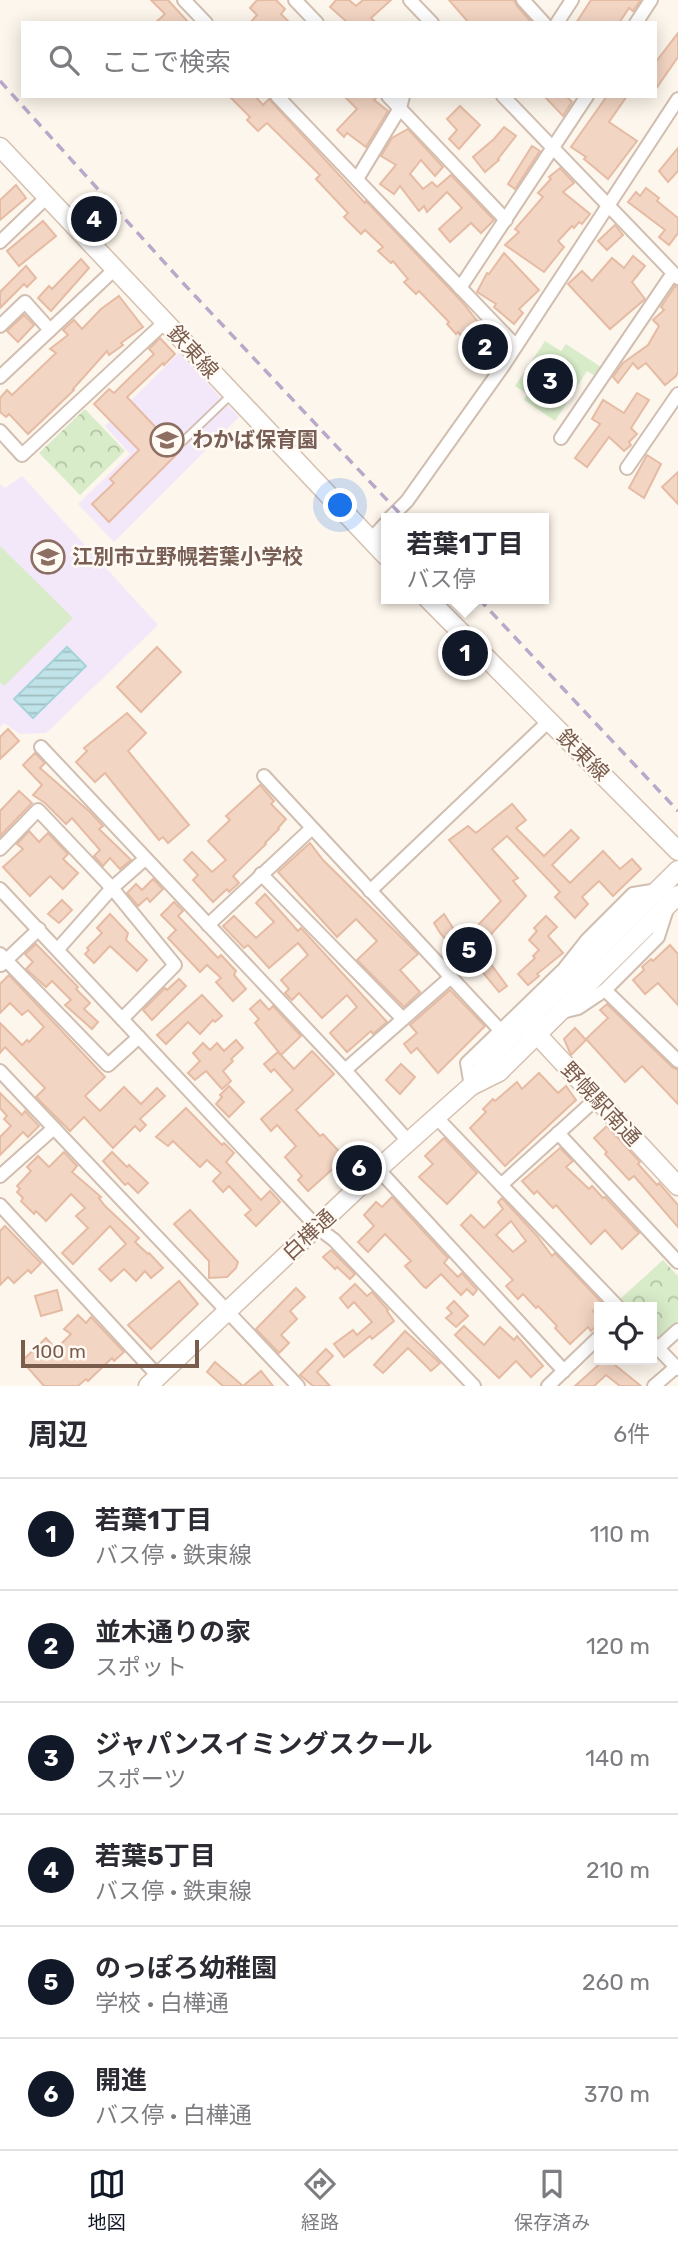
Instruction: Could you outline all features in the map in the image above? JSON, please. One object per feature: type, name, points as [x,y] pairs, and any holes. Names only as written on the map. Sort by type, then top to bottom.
[{"type":"street","points":[[295,0],[315,21]]},
{"type":"street","points":[[410,0],[428,21]]},
{"type":"street","points":[[523,0],[542,21]]},
{"type":"street","points":[[558,21],[572,0]]},
{"type":"street","points":[[637,21],[651,0]]},
{"type":"street","points":[[192,3],[204,21]]},
{"type":"street","points":[[279,98],[516,346]]},
{"type":"street","points":[[505,98],[676,276],[561,438]]},
{"type":"street","points":[[460,288],[586,98]]},
{"type":"street","points":[[395,513],[407,501],[516,346],[678,99]]},
{"type":"street","points":[[357,178],[401,102],[506,220]]},
{"type":"street","name":"鉄東線","points":[[1,150],[381,551]]},
{"type":"street","points":[[0,242],[47,197]]},
{"type":"street","points":[[0,377],[115,269]]},
{"type":"street","points":[[0,326],[25,302],[50,330]]},
{"type":"street","points":[[0,431],[22,455],[165,322]]},
{"type":"street","points":[[627,468],[678,394]]},
{"type":"street","points":[[370,540],[381,528]]},
{"type":"street","name":"鉄東線","points":[[433,604],[678,851]]},
{"type":"street","points":[[370,891],[549,721]]},
{"type":"street","points":[[41,747],[345,1070],[409,1142]]},
{"type":"street","points":[[264,776],[500,1030]]},
{"type":"street","points":[[0,849],[38,810],[112,888],[175,965],[122,1019]]},
{"type":"street","points":[[208,925],[312,828]]},
{"type":"street","points":[[58,949],[112,888],[145,859]]},
{"type":"street","name":"白樺通","points":[[153,1381],[378,1169],[471,1086],[490,1056],[558,1013],[668,897],[678,870]]},
{"type":"street","points":[[261,874],[403,1020]]},
{"type":"street","points":[[0,889],[317,1228],[334,1240],[474,1386]]},
{"type":"street","points":[[471,1086],[467,1063],[564,969],[587,940],[633,894],[668,897],[659,937],[605,990],[578,1008],[558,1013]]},
{"type":"street","name":"白樺通","points":[[531,1028],[668,897]]},
{"type":"street","points":[[39,929],[2,960],[108,1065],[139,1037]]},
{"type":"street","points":[[345,1070],[451,977]]},
{"type":"street","points":[[605,990],[678,1061]]},
{"type":"street","name":"野幌駅南通","points":[[531,1028],[678,1186]]},
{"type":"street","points":[[0,1071],[298,1386]]},
{"type":"street","points":[[500,1185],[596,1099]]},
{"type":"street","points":[[436,1117],[613,1302]]},
{"type":"street","points":[[0,1176],[54,1128]]},
{"type":"street","points":[[558,1133],[678,1262]]},
{"type":"street","points":[[378,1169],[564,1371]]},
{"type":"street","points":[[0,1205],[5,1220],[153,1381]]},
{"type":"street","points":[[657,1344],[678,1331]]},
{"type":"street","points":[[548,1386],[594,1342]]},
{"type":"street","points":[[654,1386],[677,1368],[657,1347]]},
{"type":"lane","points":[[181,443],[232,393]]},
{"type":"shaded area","name":"わかば保育園","points":[[179,353],[239,417],[114,542],[78,504],[130,454],[105,426]]},
{"type":"shaded area","name":"江別市立野幌若葉小学校","points":[[22,476],[158,625],[46,733],[20,734],[4,723],[0,727],[0,484],[5,488]]},
{"type":"green space","points":[[545,341],[561,351],[566,344],[601,367],[595,376],[587,371],[555,421],[524,400],[527,394],[515,386]]},
{"type":"green space","points":[[85,409],[125,451],[80,495],[39,453]]},
{"type":"green space","points":[[0,546],[73,618],[4,686],[0,682]]},
{"type":"green space","points":[[663,1260],[678,1276],[678,1321],[658,1337],[657,1302],[623,1302],[620,1299]]},
{"type":"water","points":[[67,647],[86,666],[33,718],[14,699]]},
{"type":"building","points":[[151,0],[168,0],[187,21],[157,21],[165,14]]},
{"type":"building","points":[[257,0],[276,0],[285,9],[281,14],[288,21],[252,21],[257,15],[250,8]]},
{"type":"building","points":[[336,0],[349,0],[356,6],[363,0],[391,0],[371,18],[374,21],[346,21],[330,7]]},
{"type":"building","points":[[449,0],[514,0],[530,21],[467,21]]},
{"type":"building","points":[[591,0],[641,0],[633,11],[629,8],[620,21],[577,21]]},
{"type":"building","points":[[678,33],[678,57],[657,87],[657,60]]},
{"type":"building","points":[[231,98],[257,98],[263,105],[269,99],[478,322],[501,343],[480,363],[469,352],[473,348],[458,332],[456,334],[447,324],[449,322],[419,291],[416,294],[404,282],[408,279],[393,261],[391,263],[378,251],[383,247],[365,230],[361,234],[344,217],[348,213],[316,179],[320,175],[267,123],[258,131],[247,120],[250,117]]},
{"type":"building","points":[[346,98],[376,98],[374,100],[388,111],[366,147],[347,133],[344,137],[337,130],[357,109]]},
{"type":"building","points":[[546,98],[568,98],[572,102],[563,116]]},
{"type":"building","points":[[606,98],[626,98],[609,122],[637,141],[608,179],[584,159],[586,157],[571,147]]},
{"type":"building","points":[[460,106],[480,125],[459,149],[449,139],[457,130],[447,119]]},
{"type":"building","points":[[504,127],[516,136],[499,160],[485,172],[473,157]]},
{"type":"building","points":[[408,129],[443,167],[435,176],[421,160],[410,174],[423,189],[432,182],[437,187],[451,175],[494,220],[481,233],[471,223],[450,242],[439,229],[462,208],[447,192],[427,212],[424,206],[419,211],[400,186],[394,194],[380,184],[396,165],[381,156],[392,138]]},
{"type":"building","points":[[532,146],[540,151],[515,189],[508,184]]},
{"type":"building","points":[[678,148],[678,171],[668,182],[659,171]]},
{"type":"building","points":[[560,168],[574,183],[563,192],[590,214],[582,224],[579,222],[574,228],[572,226],[558,241],[564,247],[544,272],[505,245],[519,232],[515,229],[543,197],[538,193],[551,179],[549,177]]},
{"type":"building","points":[[16,185],[26,198],[0,220],[0,200]]},
{"type":"building","points":[[646,188],[678,218],[678,233],[669,245],[659,237],[665,230],[628,202],[636,192],[640,196]]},
{"type":"building","points":[[43,221],[56,236],[19,266],[7,251]]},
{"type":"building","points":[[615,225],[623,235],[607,250],[598,241]]},
{"type":"building","points":[[504,253],[539,290],[519,309],[523,313],[514,324],[494,307],[496,304],[477,292],[487,273],[489,274]]},
{"type":"building","points":[[633,256],[645,266],[632,282],[645,299],[610,329],[568,284],[582,271],[592,281],[612,258],[624,268]]},
{"type":"building","points":[[81,259],[89,268],[51,311],[38,298],[49,286],[52,289]]},
{"type":"building","points":[[26,266],[36,278],[27,287],[24,284],[0,308],[0,292]]},
{"type":"building","points":[[675,286],[678,287],[676,376],[665,385],[646,363],[638,369],[633,363],[618,383],[613,377],[623,363],[648,345],[659,326],[653,320],[664,310],[661,307]]},
{"type":"building","points":[[119,296],[143,327],[109,355],[107,351],[74,390],[28,434],[9,414],[6,417],[0,412],[0,398],[7,390],[12,395],[56,353],[50,349],[68,335],[63,330],[74,320],[82,329],[101,309]]},
{"type":"building","points":[[24,315],[34,325],[18,342],[7,331]]},
{"type":"building","points":[[160,338],[175,354],[127,397],[179,452],[109,522],[92,504],[114,483],[110,479],[139,450],[94,404],[109,389],[114,393],[154,354],[149,349]]},
{"type":"building","points":[[637,393],[649,400],[631,428],[637,434],[629,442],[631,445],[624,451],[609,437],[587,467],[575,458],[600,424],[592,419],[603,400],[624,413]]},
{"type":"building","points":[[647,455],[661,464],[644,498],[629,488]]},
{"type":"building","points":[[678,472],[678,504],[662,487]]},
{"type":"building","points":[[157,647],[181,672],[141,712],[117,687]]},
{"type":"building","points":[[127,713],[146,733],[128,751],[189,825],[168,843],[163,837],[159,840],[105,773],[95,782],[76,762],[87,751],[84,748]]},
{"type":"building","points":[[8,729],[19,741],[0,759],[0,737]]},
{"type":"building","points":[[35,753],[45,763],[40,768],[90,812],[103,826],[99,829],[131,860],[120,869],[110,858],[103,866],[94,856],[100,850],[72,818],[66,824],[33,795],[42,785],[23,765]]},
{"type":"building","points":[[260,785],[274,801],[271,804],[286,819],[266,844],[233,876],[239,883],[229,892],[227,889],[213,902],[193,880],[198,875],[184,860],[192,852],[212,872],[226,860],[208,841],[230,820],[226,816]]},
{"type":"building","points":[[19,791],[32,803],[0,836],[0,811]]},
{"type":"building","points":[[512,804],[526,820],[516,828],[544,856],[571,830],[579,838],[552,865],[570,883],[603,851],[620,869],[632,859],[641,869],[613,896],[599,881],[582,897],[588,904],[575,918],[555,897],[560,892],[507,836],[492,849],[518,878],[513,881],[526,896],[492,933],[482,952],[507,986],[499,992],[475,963],[470,968],[434,923],[444,914],[462,942],[501,901],[449,840],[468,826],[476,833]]},
{"type":"building","points":[[29,831],[39,842],[48,833],[68,854],[63,859],[78,873],[63,889],[50,876],[30,896],[3,867],[23,849],[17,844]]},
{"type":"building","points":[[310,843],[323,860],[418,954],[400,970],[420,992],[404,1007],[357,960],[377,941],[356,919],[337,937],[278,872]]},
{"type":"building","points":[[153,879],[163,889],[150,902],[147,898],[138,906],[127,893],[136,884],[142,890]]},
{"type":"building","points":[[265,894],[298,931],[301,928],[387,1022],[373,1034],[371,1031],[347,1052],[330,1033],[357,1007],[347,995],[322,1018],[299,993],[292,1000],[285,993],[289,989],[281,980],[308,955],[298,943],[269,968],[248,945],[244,948],[223,926],[234,916],[256,938],[274,922],[256,903]]},
{"type":"building","points":[[62,900],[72,910],[59,923],[48,914]]},
{"type":"building","points":[[174,902],[183,911],[178,916],[218,958],[221,955],[236,971],[234,975],[246,989],[233,1001],[216,982],[221,978],[207,965],[200,972],[168,938],[176,930],[161,915]]},
{"type":"building","points":[[110,914],[128,933],[126,940],[147,960],[137,971],[110,946],[94,963],[85,954],[89,950],[87,948],[102,933],[97,928]]},
{"type":"building","points":[[546,916],[557,927],[548,936],[563,953],[528,985],[518,974],[535,958],[533,956],[539,950],[529,940],[537,931],[534,928]]},
{"type":"building","points":[[36,944],[90,1003],[84,1009],[98,1022],[92,1029],[65,1005],[71,1000],[52,981],[46,987],[26,969],[33,962],[25,954]]},
{"type":"building","points":[[670,945],[678,954],[678,1005],[658,983],[645,994],[633,980],[644,970],[642,967]]},
{"type":"building","points":[[9,975],[105,1077],[85,1096],[100,1111],[124,1087],[141,1104],[157,1088],[165,1096],[140,1119],[146,1125],[140,1131],[135,1126],[113,1148],[84,1117],[70,1131],[36,1097],[45,1088],[5,1047],[0,1053],[0,1023],[22,1045],[27,1040],[29,1042],[44,1027],[28,1010],[22,1015],[10,1003],[0,1013],[0,984]]},
{"type":"building","points":[[179,979],[186,986],[152,1020],[143,1010],[165,988],[167,990]]},
{"type":"building","points":[[450,990],[485,1026],[438,1073],[417,1048],[411,1053],[404,1044],[417,1033],[410,1025]]},
{"type":"building","points":[[202,995],[222,1016],[215,1022],[213,1020],[200,1034],[188,1022],[166,1044],[157,1035]]},
{"type":"building","points":[[260,1000],[269,1010],[273,1006],[301,1036],[281,1055],[255,1023],[259,1019],[250,1009]]},
{"type":"building","points":[[607,1004],[678,1070],[678,1104],[642,1066],[625,1082],[586,1039],[608,1018],[600,1010]]},
{"type":"building","points":[[575,1028],[586,1040],[571,1055],[564,1039]]},
{"type":"building","points":[[236,1040],[243,1048],[223,1071],[231,1081],[222,1089],[206,1071],[195,1080],[188,1073],[200,1061],[193,1053],[203,1043],[210,1050],[217,1043],[224,1051]]},
{"type":"building","points":[[312,1051],[334,1074],[296,1110],[345,1158],[308,1191],[298,1180],[302,1176],[285,1157],[296,1146],[277,1125],[271,1131],[261,1119],[293,1090],[274,1069],[271,1072],[264,1064],[278,1052],[294,1069]]},
{"type":"building","points":[[401,1064],[415,1077],[400,1094],[386,1080]]},
{"type":"building","points":[[539,1073],[558,1093],[566,1086],[576,1100],[505,1166],[470,1128],[486,1112],[483,1109],[493,1099],[495,1101],[517,1082],[522,1089]]},
{"type":"building","points":[[229,1086],[244,1102],[229,1117],[216,1104]]},
{"type":"building","points":[[0,1093],[22,1115],[25,1111],[39,1126],[28,1137],[23,1132],[0,1155],[0,1137],[11,1126],[4,1119],[7,1116],[0,1108]]},
{"type":"building","points":[[186,1108],[222,1145],[224,1143],[234,1153],[226,1162],[261,1200],[270,1191],[280,1202],[256,1226],[245,1215],[251,1210],[229,1186],[223,1192],[213,1181],[221,1173],[207,1160],[200,1167],[173,1141],[168,1146],[156,1137]]},
{"type":"building","points":[[607,1126],[640,1162],[638,1164],[678,1205],[678,1227],[634,1176],[629,1180],[605,1154],[607,1152],[594,1138]]},
{"type":"building","points":[[444,1138],[477,1173],[447,1204],[419,1177],[433,1164],[425,1156]]},
{"type":"building","points":[[560,1148],[573,1161],[566,1167],[589,1189],[592,1186],[605,1197],[639,1233],[622,1249],[605,1230],[591,1244],[556,1205],[553,1208],[537,1191],[534,1194],[522,1181]]},
{"type":"building","points":[[64,1152],[77,1166],[72,1172],[101,1197],[99,1198],[105,1206],[139,1238],[135,1242],[163,1268],[151,1278],[145,1271],[136,1281],[124,1269],[111,1281],[99,1269],[126,1244],[110,1226],[73,1264],[62,1253],[88,1228],[76,1216],[85,1208],[71,1194],[46,1221],[21,1201],[23,1198],[17,1192],[20,1189],[17,1186],[31,1171],[27,1167],[38,1156],[49,1167]]},
{"type":"building","points":[[112,1152],[148,1183],[138,1193],[128,1183],[125,1185],[103,1161]]},
{"type":"building","points":[[392,1197],[448,1258],[444,1263],[458,1277],[462,1273],[477,1290],[473,1295],[467,1289],[461,1295],[441,1274],[424,1287],[405,1266],[411,1261],[385,1234],[368,1252],[358,1242],[374,1226],[364,1215],[376,1202],[382,1207]]},
{"type":"building","points":[[502,1198],[552,1256],[555,1253],[601,1302],[594,1302],[594,1328],[591,1331],[588,1327],[570,1344],[538,1306],[536,1308],[523,1294],[518,1299],[506,1286],[513,1280],[461,1225],[471,1215],[484,1228],[503,1209],[498,1202]],"holes":[[[511,1221],[526,1241],[513,1252],[496,1235]]]},
{"type":"building","points":[[190,1210],[238,1262],[227,1277],[209,1278],[209,1261],[174,1224]]},
{"type":"building","points":[[5,1226],[41,1263],[31,1273],[28,1270],[14,1283],[8,1277],[0,1285],[0,1231]]},
{"type":"building","points":[[331,1250],[355,1274],[350,1279],[323,1257]]},
{"type":"building","points":[[179,1281],[198,1304],[151,1349],[128,1325]]},
{"type":"building","points":[[355,1284],[367,1296],[372,1292],[394,1321],[344,1357],[334,1344],[353,1330],[357,1335],[372,1322],[354,1302],[348,1308],[340,1298]]},
{"type":"building","points":[[296,1288],[305,1297],[290,1311],[297,1319],[281,1335],[289,1343],[279,1353],[256,1329]]},
{"type":"building","points":[[57,1290],[62,1310],[41,1316],[35,1296]]},
{"type":"building","points":[[454,1301],[468,1316],[456,1327],[446,1318],[452,1313],[447,1308]]},
{"type":"building","points":[[78,1315],[86,1323],[91,1317],[124,1352],[114,1361],[112,1358],[88,1381],[86,1379],[78,1386],[44,1386],[22,1361],[46,1338],[56,1349],[71,1334],[64,1329]]},
{"type":"building","points":[[464,1326],[484,1345],[500,1327],[514,1340],[517,1336],[543,1366],[531,1377],[516,1361],[499,1378],[455,1335]]},
{"type":"building","points":[[405,1331],[440,1363],[431,1371],[408,1348],[383,1373],[374,1365]]},
{"type":"building","points":[[326,1349],[333,1356],[317,1372],[330,1386],[313,1386],[300,1375]]},
{"type":"building","points":[[215,1362],[243,1386],[223,1386],[207,1372]]},
{"type":"building","points":[[598,1365],[615,1365],[641,1386],[620,1386],[606,1375],[594,1386],[575,1386]]},
{"type":"building","points":[[261,1371],[273,1386],[243,1386]]},
{"type":"railway","points":[[0,81],[183,283],[399,513]]},
{"type":"railway","points":[[484,604],[678,811]]},
{"type":"place","name":"若葉5丁目","points":[[94,219]]},
{"type":"place","name":"並木通りの家","points":[[485,347]]},
{"type":"place","name":"ジャパンスイミングスクール","points":[[550,381]]},
{"type":"place","name":"わかば保育園","points":[[167,440]]},
{"type":"place","name":"江別市立野幌若葉小学校","points":[[48,557]]},
{"type":"place","name":"若葉1丁目","points":[[465,653]]},
{"type":"place","name":"のっぽろ幼稚園","points":[[469,950]]},
{"type":"place","name":"開進","points":[[359,1168]]}]
